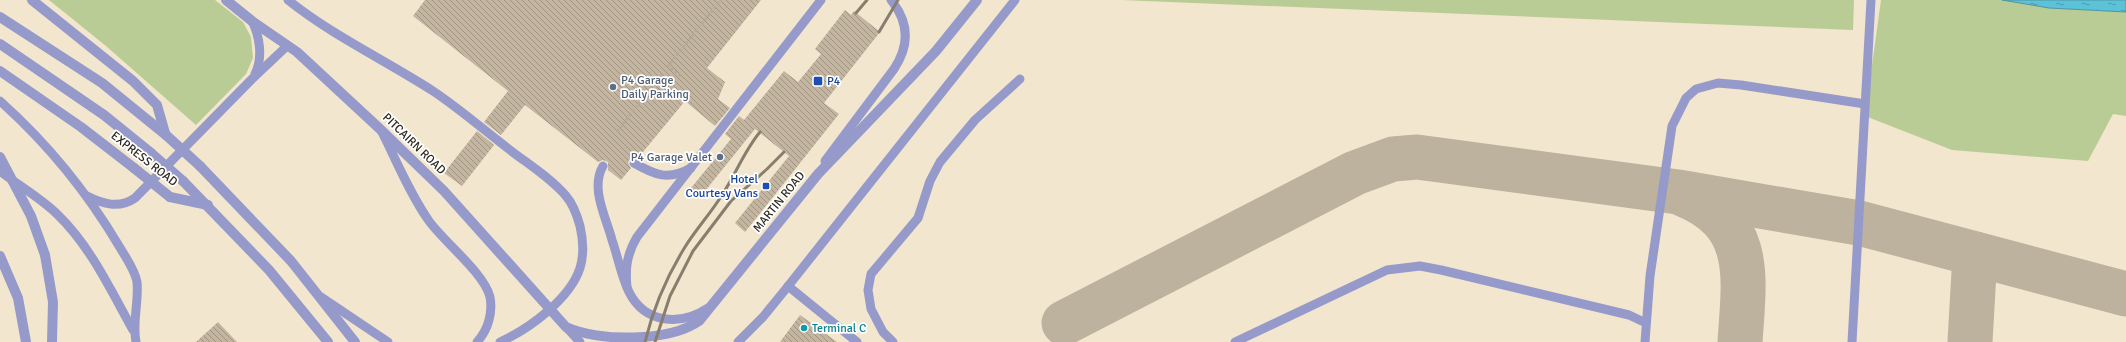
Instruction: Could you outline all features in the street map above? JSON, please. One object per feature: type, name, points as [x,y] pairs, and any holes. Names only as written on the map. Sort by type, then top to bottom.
[{"type":"street","points":[[32,0],[108,60],[157,105],[166,135]]},
{"type":"street","name":"PITCAIRN ROAD","points":[[226,0],[319,71],[380,129],[448,195],[549,310],[566,327]]},
{"type":"street","name":"MARTIN ROAD","points":[[566,327],[581,334],[599,338],[671,335],[693,326],[715,303],[802,193],[936,51],[977,0]]},
{"type":"street","points":[[0,17],[102,83],[166,135],[200,166],[270,238],[355,340]]},
{"type":"street","points":[[0,44],[104,115],[183,181],[208,205],[269,270],[328,342]]},
{"type":"street","name":"EXPRESS ROAD","points":[[0,71],[81,127],[170,197],[208,205]]},
{"type":"street","points":[[0,157],[31,216],[45,255],[53,302],[52,342]]},
{"type":"street","points":[[1,259],[18,298],[26,342]]},
{"type":"lane","points":[[288,0],[322,26],[443,98],[566,196],[575,212],[581,231],[582,258],[577,276],[566,292],[549,310],[518,333],[500,342]]},
{"type":"lane","points":[[627,287],[626,266],[633,244],[821,0]]},
{"type":"lane","points":[[802,193],[899,61],[905,45],[906,28],[900,13],[891,0]]},
{"type":"lane","points":[[1852,342],[1871,0]]},
{"type":"lane","points":[[738,342],[762,317],[788,286],[1014,1]]},
{"type":"lane","points":[[252,21],[259,38],[260,55],[259,63],[252,79]]},
{"type":"lane","points":[[86,196],[111,205],[124,204],[135,198],[252,79],[287,46]]},
{"type":"lane","points":[[893,342],[883,332],[870,309],[868,290],[871,274],[918,218],[930,181],[940,162],[975,120],[1020,79]]},
{"type":"lane","points":[[1645,342],[1650,276],[1672,126],[1686,98],[1696,89],[1718,84],[1741,85],[1865,104]]},
{"type":"lane","points":[[0,101],[40,139],[86,196],[115,240],[137,281],[133,330]]},
{"type":"lane","points":[[380,129],[410,188],[429,221],[487,289],[491,312],[486,328],[477,342]]},
{"type":"lane","points":[[634,163],[654,174],[662,175],[677,174],[694,166]]},
{"type":"lane","points":[[603,166],[598,177],[600,198],[627,287],[636,303],[651,315],[662,319],[685,319],[700,313],[715,303]]},
{"type":"lane","points":[[0,171],[47,206],[68,225],[92,258],[133,330],[136,342]]},
{"type":"lane","points":[[1235,342],[1387,270],[1408,266],[1441,270],[1629,315],[1646,322]]},
{"type":"lane","points":[[788,286],[857,342]]},
{"type":"lane","points":[[319,295],[388,342]]},
{"type":"lane","points":[[566,327],[580,342]]},
{"type":"path","points":[[682,76],[668,66],[721,0]]},
{"type":"path","points":[[616,132],[661,75],[672,82]]},
{"type":"green space","points":[[49,0],[215,0],[243,22],[251,37],[253,58],[246,74],[196,125],[106,46]]},
{"type":"green space","points":[[1121,0],[1854,0],[1853,30]]},
{"type":"green space","points":[[1881,0],[2002,0],[2049,8],[2126,12],[2126,116],[2113,114],[2088,161],[1952,150],[1865,116]]},
{"type":"water","points":[[2002,0],[2126,0],[2126,12],[2049,8]]},
{"type":"building","name":"P4 Garage Daily Parking","points":[[425,0],[761,0],[707,68],[725,82],[718,99],[730,108],[715,126],[685,101],[638,158],[634,157],[629,160],[628,163],[631,168],[621,180],[608,170],[608,162],[603,160],[598,162],[525,105],[501,135],[484,122],[508,91],[413,16]]},
{"type":"building","points":[[845,10],[851,15],[854,11],[880,32],[824,103],[839,114],[745,232],[735,223],[789,156],[755,129],[701,196],[691,188],[731,139],[725,134],[739,116],[744,120],[784,71],[798,82],[821,54],[815,49]]},
{"type":"building","points":[[477,131],[494,145],[462,186],[444,173]]},
{"type":"building","name":"Terminal C","points":[[800,315],[837,342],[780,342]]},
{"type":"building","points":[[218,322],[237,342],[196,342]]},
{"type":"taxiway","points":[[1064,323],[1355,173],[1393,159],[1417,157],[1678,192],[1859,223],[2126,294]]},
{"type":"taxiway","points":[[1685,195],[1708,207],[1724,221],[1734,238],[1740,256],[1743,275],[1740,342]]},
{"type":"taxiway","points":[[1970,342],[1975,254]]},
{"type":"railway","points":[[856,13],[867,0]]},
{"type":"railway","points":[[879,32],[898,0]]},
{"type":"railway","points":[[645,342],[656,305],[678,258],[689,240],[718,202],[749,147],[760,132]]},
{"type":"railway","points":[[655,342],[670,296],[693,251],[731,201],[784,152]]},
{"type":"place","name":"P4","points":[[818,81]]},
{"type":"place","name":"P4 Garage Daily Parking","points":[[613,87]]},
{"type":"place","name":"P4 Garage Valet","points":[[720,157]]},
{"type":"place","name":"Hotel Courtesy Vans","points":[[766,186]]},
{"type":"place","name":"Terminal C","points":[[804,328]]}]
